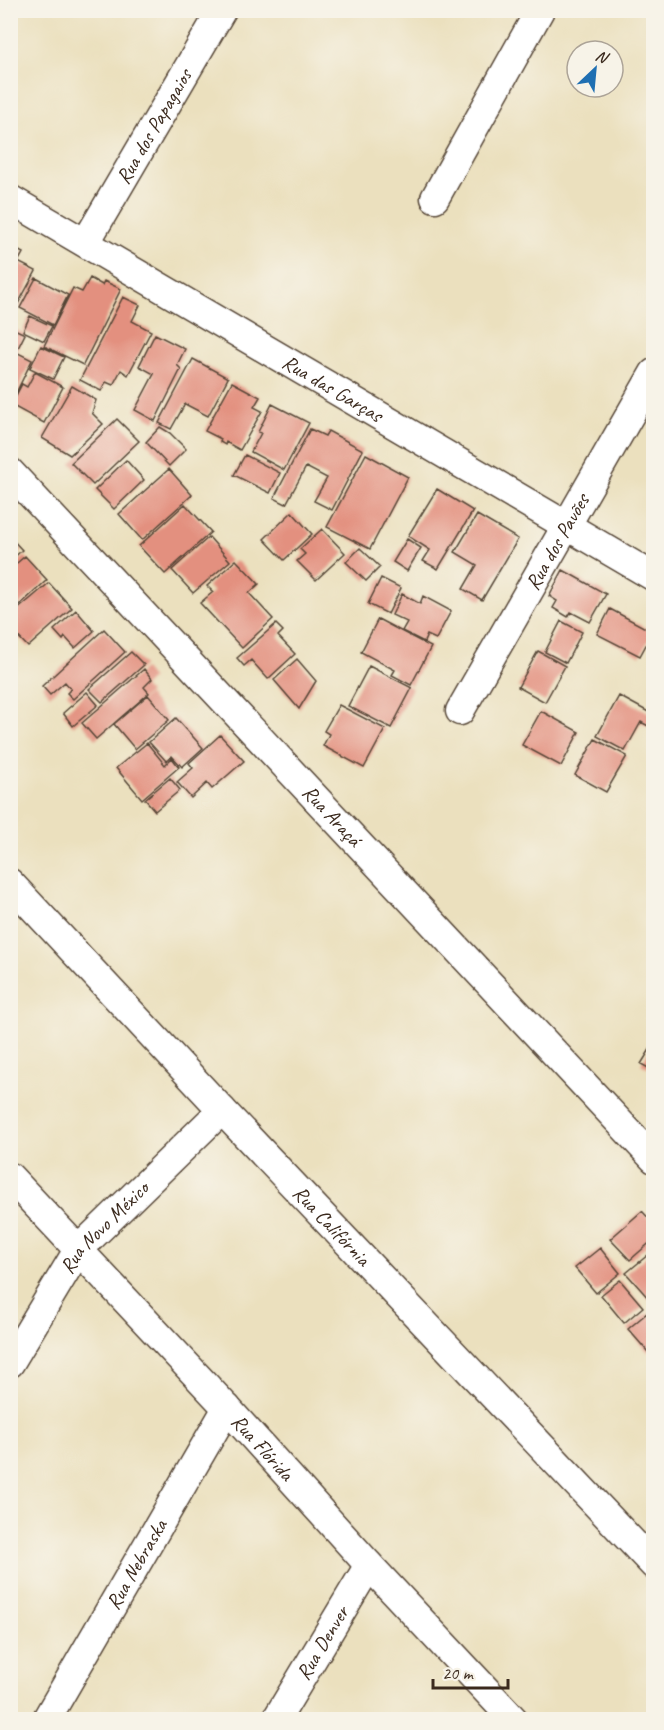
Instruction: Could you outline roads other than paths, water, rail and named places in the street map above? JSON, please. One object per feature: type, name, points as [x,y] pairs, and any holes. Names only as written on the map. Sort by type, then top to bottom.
[{"type":"street","name":"Rua dos Papagaios","points":[[86,242],[222,10]]},
{"type":"street","points":[[435,198],[540,10]]},
{"type":"street","name":"Rua das Garças","points":[[10,199],[654,577]]},
{"type":"street","name":"Rua dos Pavões","points":[[460,711],[654,373]]},
{"type":"street","name":"Rua Araçá","points":[[10,472],[654,1159]]},
{"type":"street","name":"Rua Califórnia","points":[[10,883],[654,1565]]},
{"type":"street","name":"Rua Novo México","points":[[10,1364],[78,1250],[222,1110]]},
{"type":"street","name":"Rua Flórida","points":[[10,1177],[227,1408],[508,1717]]},
{"type":"street","name":"Rua Nebraska","points":[[46,1719],[227,1408]]},
{"type":"street","name":"Rua Denver","points":[[276,1719],[369,1565]]}]
